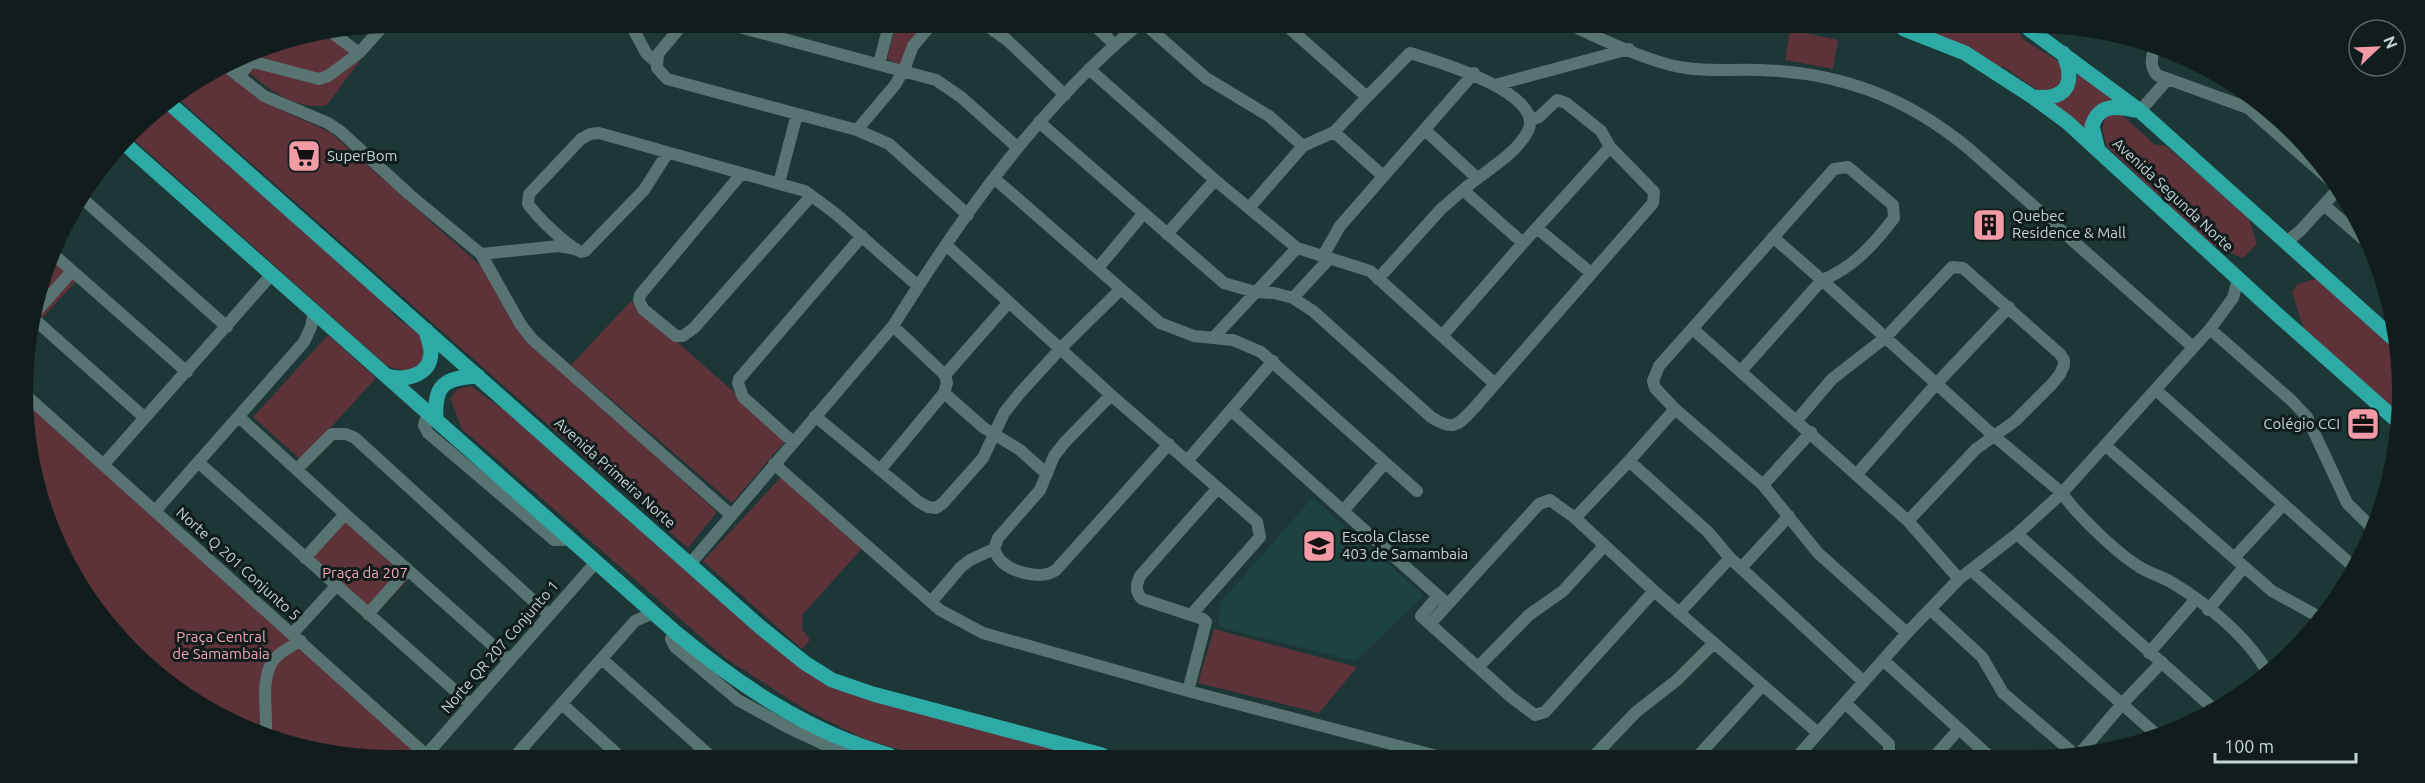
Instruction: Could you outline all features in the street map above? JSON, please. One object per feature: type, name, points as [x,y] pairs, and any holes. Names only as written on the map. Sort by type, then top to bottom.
[{"type":"main road","name":"Avenida Segunda Norte","points":[[1915,33],[1965,53],[2034,97],[2098,150],[2391,415]]},
{"type":"main road","points":[[2035,33],[2140,111],[2387,332]]},
{"type":"main road","points":[[2034,97],[2053,98],[2066,89],[2069,82],[2069,66],[2063,52]]},
{"type":"main road","points":[[2098,150],[2092,126],[2101,111],[2113,106],[2140,111]]},
{"type":"main road","name":"Avenida Primeira Norte","points":[[173,107],[805,663],[832,680],[873,694],[1083,750]]},
{"type":"main road","points":[[129,148],[653,613],[712,662],[769,702],[847,741],[874,750]]},
{"type":"main road","points":[[387,376],[398,379],[408,378],[419,373],[428,365],[431,346],[426,330]]},
{"type":"main road","points":[[432,417],[439,390],[456,378],[478,376]]},
{"type":"street","points":[[635,33],[646,53],[656,62],[661,74],[667,79],[857,130],[889,144],[968,215]]},
{"type":"street","points":[[656,62],[658,54],[676,33]]},
{"type":"street","points":[[762,33],[936,80],[948,87],[1017,147]]},
{"type":"street","points":[[879,64],[887,33]]},
{"type":"street","points":[[857,130],[885,99],[904,70],[913,46],[924,33]]},
{"type":"street","points":[[997,33],[1065,95]]},
{"type":"street","points":[[1102,33],[1114,44]]},
{"type":"street","points":[[690,564],[892,326],[918,285],[1017,147],[1089,69],[1128,33]]},
{"type":"street","points":[[1155,33],[1206,78],[1269,116],[1303,146]]},
{"type":"street","points":[[1295,33],[1367,97]]},
{"type":"street","points":[[1589,33],[1629,50],[1685,68],[1781,71],[1823,77],[1865,88],[1916,110],[1943,127],[1968,148],[2193,347]]},
{"type":"street","points":[[239,77],[250,62],[320,79],[328,76],[359,53],[376,34]]},
{"type":"street","points":[[338,37],[359,53]]},
{"type":"street","points":[[1495,85],[1629,50]]},
{"type":"street","points":[[1250,208],[1303,146],[1334,132],[1410,53],[1474,74],[1506,92],[1523,108],[1530,120],[1528,130],[1522,139],[1492,169],[1477,178],[1441,208],[1378,279]]},
{"type":"street","points":[[2153,53],[2151,60],[2153,70],[2157,75],[2244,101]]},
{"type":"street","points":[[1089,69],[1215,180],[1297,248],[1370,271],[1495,384]]},
{"type":"street","points":[[232,71],[264,96],[312,116],[340,131],[410,195],[481,254],[520,324],[532,339],[731,515]]},
{"type":"street","points":[[1293,298],[1327,257],[1340,226],[1474,74]]},
{"type":"street","points":[[2140,111],[2168,79]]},
{"type":"street","points":[[1039,122],[1224,284],[1293,298],[1313,311],[1371,365],[1445,426],[1451,426],[1464,419],[1654,199],[1654,192],[1610,147],[1601,131],[1566,103],[1557,100],[1539,117],[1530,120]]},
{"type":"street","points":[[779,183],[797,114]]},
{"type":"street","points":[[1425,130],[1477,178]]},
{"type":"street","points":[[1334,132],[1383,176]]},
{"type":"street","points":[[577,250],[535,213],[528,204],[529,194],[581,139],[590,134],[599,134],[797,188],[811,196],[862,236],[918,285]]},
{"type":"street","points":[[1442,336],[1610,147]]},
{"type":"street","points":[[481,254],[559,246],[581,252],[588,249],[650,182],[667,154]]},
{"type":"street","points":[[1741,371],[1822,280],[1835,275],[1869,250],[1894,218],[1893,205],[1848,167],[1834,169],[1694,330],[1659,366],[1653,381],[1655,388],[1676,409],[1763,485],[1818,553],[1906,633]]},
{"type":"street","points":[[742,173],[640,296],[639,300],[643,309],[676,336],[683,336],[694,328],[811,196]]},
{"type":"street","points":[[995,179],[1160,323],[1172,330],[1194,336],[1233,340],[1248,345],[1273,361],[1417,491]]},
{"type":"street","points":[[1167,234],[1215,180]]},
{"type":"street","points":[[1463,190],[1523,243]]},
{"type":"street","points":[[2290,247],[2333,194]]},
{"type":"street","points":[[87,202],[226,327]]},
{"type":"street","points":[[2324,205],[2354,231]]},
{"type":"street","points":[[1098,268],[1143,214]]},
{"type":"street","points":[[1538,229],[1591,273]]},
{"type":"street","points":[[793,442],[743,397],[738,383],[739,379],[862,236]]},
{"type":"street","points":[[1773,237],[1994,436],[2062,494],[2079,514],[2138,566],[2170,582],[2196,599],[2251,648],[2264,666]]},
{"type":"street","points":[[946,245],[1111,395],[1257,522],[1260,537],[1191,615]]},
{"type":"street","points":[[1214,337],[1297,248]]},
{"type":"street","points":[[58,259],[187,372]]},
{"type":"street","points":[[1797,420],[1832,380],[1886,337],[1952,267],[1963,268],[2009,307],[2060,354],[2064,360],[2061,374],[2015,421],[1976,449],[1908,521]]},
{"type":"street","points":[[44,303],[72,271]]},
{"type":"street","points":[[104,464],[272,274]]},
{"type":"street","points":[[1803,750],[1906,633],[1959,579],[2017,534],[2062,494],[2210,329],[2233,298],[2238,279]]},
{"type":"street","points":[[815,416],[919,502],[936,508],[983,458],[1004,413],[1060,349],[1121,290]]},
{"type":"street","points":[[2233,298],[2250,290]]},
{"type":"street","points":[[945,375],[1009,302]]},
{"type":"street","points":[[1857,474],[1937,383],[2009,307]]},
{"type":"street","points":[[156,510],[304,342],[315,312]]},
{"type":"street","points":[[40,324],[145,418]]},
{"type":"street","points":[[304,342],[331,326]]},
{"type":"street","points":[[880,470],[944,393],[947,383],[945,375],[892,326]]},
{"type":"street","points":[[2210,329],[2291,400],[2307,417],[2347,504],[2367,523]]},
{"type":"street","points":[[1694,330],[1811,432],[1908,521],[1959,579]]},
{"type":"street","points":[[1187,460],[1273,361]]},
{"type":"street","points":[[2156,390],[2348,562]]},
{"type":"street","points":[[944,393],[984,428],[1020,450],[1047,474]]},
{"type":"street","points":[[931,602],[961,567],[970,560],[994,549],[998,538],[1040,490],[1054,456],[1111,395]]},
{"type":"street","name":"Norte Q 201 Conjunto 5","points":[[33,402],[422,750]]},
{"type":"street","points":[[1575,518],[1676,409]]},
{"type":"street","points":[[1231,410],[1443,600]]},
{"type":"street","points":[[239,417],[509,660]]},
{"type":"street","points":[[1763,485],[1811,432]]},
{"type":"street","points":[[297,470],[332,434],[346,434],[354,438],[549,615]]},
{"type":"street","points":[[994,549],[1003,563],[1033,574],[1049,575],[1169,444]]},
{"type":"street","points":[[2106,446],[2272,591],[2314,614]]},
{"type":"street","points":[[1629,461],[1708,532],[1730,558],[1864,682]]},
{"type":"street","points":[[198,462],[470,704]]},
{"type":"street","points":[[1343,511],[1385,463]]},
{"type":"street","points":[[774,465],[931,602],[953,618],[984,633],[1188,691],[1414,750]]},
{"type":"street","points":[[1188,691],[1206,626],[1203,619],[1142,599],[1136,589],[1137,582],[1217,489]]},
{"type":"street","points":[[1654,591],[1540,715],[1528,711],[1430,624],[1443,600],[1539,504],[1550,500],[1575,518],[1654,591],[1818,733]]},
{"type":"street","points":[[2234,558],[2283,505]]},
{"type":"street","points":[[305,558],[345,514]]},
{"type":"street","points":[[1741,568],[1789,516]]},
{"type":"street","points":[[2017,534],[2209,704]]},
{"type":"street","points":[[1479,666],[1529,615],[1563,591],[1604,546]]},
{"type":"street","points":[[1679,613],[1730,558]]},
{"type":"street","name":"Norte QR 207 Conjunto 1","points":[[430,750],[597,561]]},
{"type":"street","points":[[2208,610],[2244,567]]},
{"type":"street","points":[[368,614],[407,570]]},
{"type":"street","points":[[1972,571],[2151,730]]},
{"type":"street","points":[[266,727],[266,683],[271,663],[288,648],[336,586]]},
{"type":"street","points":[[2149,653],[2196,599]]},
{"type":"street","points":[[635,621],[639,600]]},
{"type":"street","points":[[1930,609],[1982,657],[2003,693],[2067,748]]},
{"type":"street","points":[[523,750],[635,621],[653,613]]},
{"type":"street","points":[[675,632],[671,639],[675,647],[738,700],[787,727],[839,750]]},
{"type":"street","points":[[1600,750],[1636,712],[1677,680],[1714,643]]},
{"type":"street","points":[[602,659],[704,750]]},
{"type":"street","points":[[1883,660],[1982,750]]},
{"type":"street","points":[[2086,746],[2162,662]]},
{"type":"street","points":[[1703,750],[1762,685]]},
{"type":"street","points":[[1845,703],[1889,744],[1889,750]]},
{"type":"street","points":[[562,704],[613,750]]},
{"type":"street","points":[[1940,750],[1959,729]]},
{"type":"shaded area","name":"Escola Classe 403 de Samambaia","points":[[1312,498],[1424,595],[1356,661],[1219,627],[1220,603]]},
{"type":"green space","points":[[894,33],[920,33],[900,65],[887,59]]},
{"type":"green space","points":[[1790,33],[1804,33],[1838,40],[1833,69],[1785,60]]},
{"type":"green space","points":[[1923,33],[2019,33],[2023,39],[2058,61],[2064,70],[2059,89],[2040,92],[2004,67],[1993,66]]},
{"type":"green space","points":[[336,38],[352,51],[370,47],[327,105],[301,104],[289,100],[266,86],[242,66],[299,45]]},
{"type":"green space","points":[[2079,71],[2117,101],[2085,130],[2052,102],[2063,98],[2071,91]]},
{"type":"green space","points":[[227,73],[259,100],[330,132],[481,266],[543,353],[717,512],[688,548],[181,101]]},
{"type":"green space","points":[[169,110],[386,300],[392,313],[420,336],[424,347],[422,361],[415,369],[405,370],[387,366],[135,141]]},
{"type":"green space","points":[[2118,111],[2154,144],[2166,146],[2248,216],[2257,244],[2243,258],[2212,245],[2107,147],[2102,128],[2107,115]]},
{"type":"green space","points":[[59,256],[81,276],[40,320]]},
{"type":"green space","points":[[2319,278],[2388,340],[2391,408],[2304,330],[2292,292],[2298,284]]},
{"type":"green space","points":[[631,301],[787,439],[732,503],[571,365]]},
{"type":"green space","points":[[328,335],[376,378],[301,460],[253,417]]},
{"type":"green space","points":[[471,386],[501,408],[508,408],[816,678],[1065,750],[902,750],[867,740],[806,710],[725,658],[462,429],[450,398],[458,389]]},
{"type":"green space","name":"Praça Central de Samambaia","points":[[33,398],[430,750],[345,747],[276,731],[212,702],[192,690],[155,661],[122,628],[93,591],[60,529],[40,461]]},
{"type":"green space","points":[[781,477],[865,545],[803,614],[802,629],[810,640],[802,649],[703,561]]},
{"type":"green space","name":"Praça da 207","points":[[344,507],[414,573],[368,622],[300,556]]},
{"type":"green space","points":[[1214,629],[1357,667],[1319,713],[1198,683]]},
{"type":"place","name":"SuperBom","points":[[304,156]]},
{"type":"place","name":"Quebec Residence & Mall","points":[[1989,225]]},
{"type":"place","name":"Colégio CCI","points":[[2363,424]]},
{"type":"place","name":"Escola Classe 403 de Samambaia","points":[[1319,546]]}]
